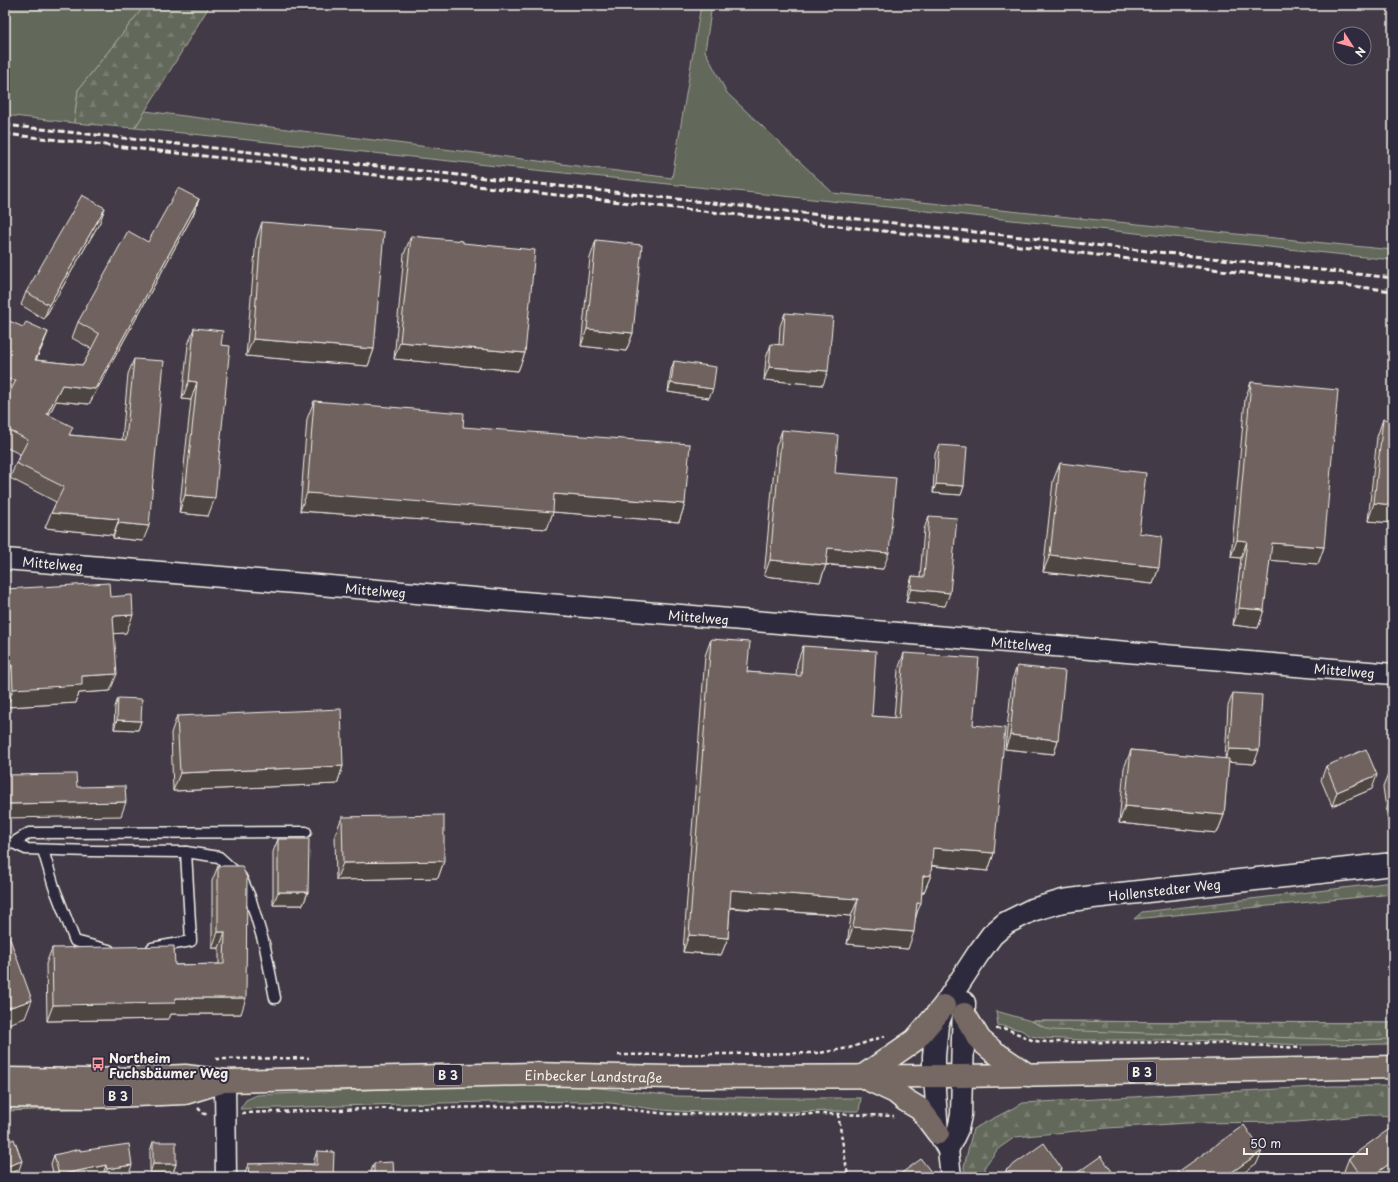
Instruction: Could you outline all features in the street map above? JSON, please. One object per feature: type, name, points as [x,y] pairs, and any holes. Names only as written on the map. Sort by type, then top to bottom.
[{"type":"main road","name":"Hollenstedter Weg","points":[[934,1076],[937,1025],[944,1006],[992,935],[1006,923],[1032,910],[1063,902],[1393,864]]},
{"type":"main road","points":[[962,1076],[965,975]]},
{"type":"main road","points":[[943,1142],[920,1109],[895,1092],[863,1076],[915,1040],[944,1006]]},
{"type":"main road","points":[[964,1014],[980,1040],[993,1051],[1028,1075]]},
{"type":"main road","name":"B 3","points":[[962,1076],[1393,1067]]},
{"type":"main road","name":"Einbecker Landstraße","points":[[5,1079],[96,1080],[186,1076],[225,1081],[531,1074],[670,1077],[962,1076]]},
{"type":"main road","name":"Einbecker Landstraße","points":[[5,1096],[86,1097],[185,1093],[225,1081]]},
{"type":"street","name":"Mittelweg","points":[[5,559],[1393,674]]},
{"type":"street","points":[[934,1076],[943,1142],[951,1177]]},
{"type":"street","points":[[943,1142],[958,1129],[961,1115],[962,1076]]},
{"type":"street","points":[[225,1081],[226,1177]]},
{"type":"lane","points":[[9,844],[29,833],[306,832]]},
{"type":"lane","points":[[9,844],[26,849],[186,852],[220,857],[241,877],[250,897],[265,947],[275,998]]},
{"type":"lane","points":[[43,850],[54,887],[75,941],[121,953]]},
{"type":"lane","points":[[144,949],[191,941],[186,852]]},
{"type":"path","points":[[980,1040],[987,1033],[996,1029],[1007,1029],[1034,1041],[1048,1042],[1214,1043],[1305,1048]]},
{"type":"path","points":[[196,1107],[204,1114],[368,1109],[606,1106],[668,1114],[838,1114],[901,1116]]},
{"type":"path","points":[[838,1114],[848,1177]]},
{"type":"green space","points":[[5,5],[145,5],[78,90],[74,123],[5,115]]},
{"type":"green space","points":[[145,5],[210,5],[135,128],[74,123],[78,90]]},
{"type":"green space","points":[[701,5],[712,5],[705,51],[727,93],[833,193],[1393,250],[1393,260],[135,128],[145,111],[672,178]]},
{"type":"green space","points":[[1393,882],[1393,894],[1134,919],[1142,912]]},
{"type":"green space","points":[[996,1011],[1031,1021],[1393,1023],[1393,1044],[1304,1045],[1188,1040],[1084,1040],[1042,1038],[1031,1036],[1021,1030],[998,1025]]},
{"type":"green space","points":[[1031,1021],[1393,1023],[1393,1039],[1360,1040],[1050,1030]]},
{"type":"green space","points":[[487,1084],[563,1085],[676,1096],[861,1098],[859,1111],[699,1112],[665,1110],[602,1102],[460,1103],[240,1109],[246,1100],[257,1095]]},
{"type":"green space","points":[[1333,1086],[1393,1086],[1393,1116],[1370,1115],[1297,1122],[1187,1123],[1107,1128],[1015,1137],[998,1149],[985,1166],[986,1177],[965,1177],[964,1167],[973,1129],[1023,1103]]},
{"type":"green space","points":[[181,1103],[180,1105],[5,1111],[5,1105]]},
{"type":"building","points":[[178,188],[199,199],[95,389],[62,385],[47,414],[73,427],[69,435],[126,440],[134,359],[164,361],[149,526],[118,523],[119,519],[51,513],[64,487],[16,463],[28,440],[5,428],[5,402],[16,380],[5,379],[5,325],[7,320],[23,327],[26,322],[48,332],[35,360],[83,365],[99,334],[78,322],[128,231],[148,242]]},
{"type":"building","points":[[82,195],[105,208],[49,305],[26,292]]},
{"type":"building","points":[[262,222],[384,232],[374,349],[253,339]]},
{"type":"building","points":[[411,236],[535,250],[525,353],[400,342]]},
{"type":"building","points":[[596,240],[642,245],[633,333],[587,329]]},
{"type":"building","points":[[785,313],[833,317],[828,371],[769,367],[771,344],[783,345]]},
{"type":"building","points":[[194,328],[223,331],[221,345],[230,346],[215,498],[185,495],[197,382],[189,381]]},
{"type":"building","points":[[674,361],[716,367],[713,389],[671,383]]},
{"type":"building","points":[[1251,382],[1338,390],[1324,547],[1272,543],[1264,610],[1239,608],[1247,541],[1237,540]]},
{"type":"building","points":[[314,401],[464,413],[463,427],[690,444],[685,504],[554,494],[553,512],[307,493]]},
{"type":"building","points":[[1383,419],[1393,420],[1393,505],[1374,503]]},
{"type":"building","points":[[782,430],[838,435],[835,473],[896,478],[889,553],[828,548],[826,565],[770,560]]},
{"type":"building","points":[[939,445],[967,447],[964,486],[936,484]]},
{"type":"building","points":[[1060,463],[1146,473],[1139,533],[1162,536],[1159,567],[1050,555]]},
{"type":"building","points":[[929,516],[957,518],[950,593],[911,589],[912,576],[924,577]]},
{"type":"building","points":[[109,583],[110,597],[132,595],[133,615],[113,616],[117,674],[82,676],[82,685],[13,689],[12,665],[5,665],[5,589]]},
{"type":"building","points":[[711,639],[750,642],[747,672],[801,676],[803,646],[876,651],[872,716],[899,718],[904,653],[979,658],[973,725],[1005,728],[994,853],[933,848],[931,875],[923,876],[921,903],[917,903],[914,932],[853,927],[858,899],[731,890],[728,938],[689,935]]},
{"type":"building","points":[[1017,666],[1065,671],[1058,740],[1010,735]]},
{"type":"building","points":[[1233,693],[1262,695],[1259,750],[1229,749]]},
{"type":"building","points":[[118,698],[142,699],[141,721],[117,720]]},
{"type":"building","points":[[341,709],[343,766],[180,773],[177,716]]},
{"type":"building","points":[[1366,749],[1377,775],[1337,792],[1326,766]]},
{"type":"building","points":[[1131,750],[1229,759],[1224,815],[1125,806]]},
{"type":"building","points":[[1393,769],[1393,794],[1390,770]]},
{"type":"building","points":[[76,774],[77,787],[125,786],[126,802],[5,804],[5,775]]},
{"type":"building","points":[[444,815],[444,861],[343,863],[342,817]]},
{"type":"building","points":[[278,839],[309,839],[308,892],[278,892]]},
{"type":"building","points":[[218,866],[242,866],[247,878],[246,998],[176,998],[175,1003],[53,1005],[52,948],[174,946],[175,965],[224,964],[225,932],[218,932]]},
{"type":"building","points":[[5,925],[32,1000],[5,1009]]},
{"type":"building","points":[[1244,1125],[1262,1151],[1225,1177],[1171,1177]]},
{"type":"building","points":[[1392,1127],[1393,1161],[1371,1177],[1362,1177],[1349,1158]]},
{"type":"building","points":[[14,1139],[22,1161],[5,1167],[5,1143]]},
{"type":"building","points":[[153,1142],[176,1142],[176,1164],[153,1164]]},
{"type":"building","points":[[1044,1143],[1062,1169],[1051,1177],[1011,1177],[1006,1170]]},
{"type":"building","points":[[129,1144],[132,1165],[107,1169],[106,1165],[59,1175],[54,1155],[80,1149],[80,1151]]},
{"type":"building","points":[[317,1151],[334,1152],[333,1177],[249,1177],[248,1164],[282,1163],[317,1165]]},
{"type":"building","points":[[1101,1156],[1116,1177],[1071,1177]]},
{"type":"building","points":[[921,1159],[935,1177],[896,1177]]},
{"type":"building","points":[[393,1162],[394,1176],[491,1172],[491,1177],[374,1177],[374,1163]]},
{"type":"building","points":[[1157,1171],[1162,1177],[1149,1177]]},
{"type":"building","points":[[591,1174],[591,1177],[507,1177]]},
{"type":"railway","points":[[5,125],[1393,278]]},
{"type":"railway","points":[[5,134],[1056,250],[1393,291]]},
{"type":"place","name":"Northeim Fuchsbäumer Weg","points":[[98,1064]]}]
